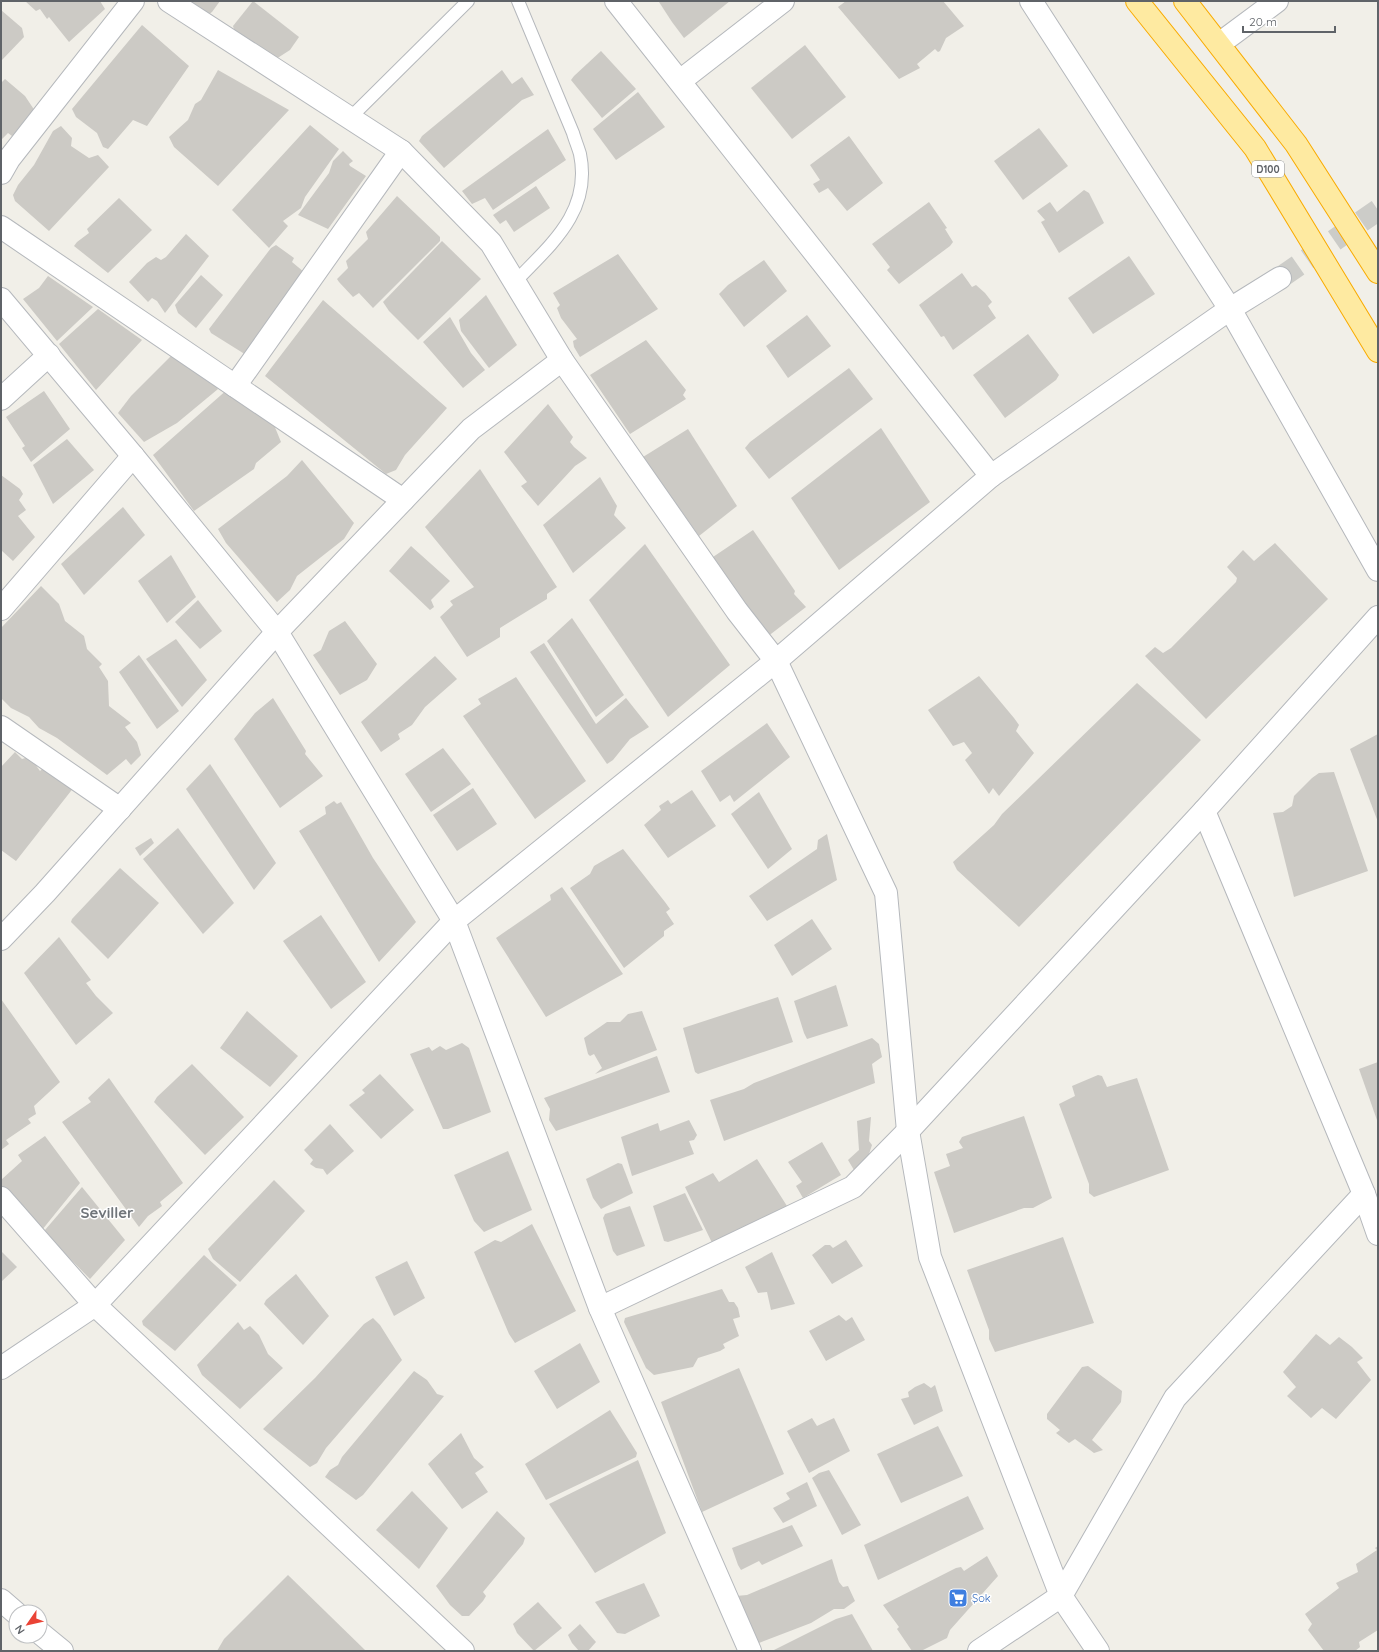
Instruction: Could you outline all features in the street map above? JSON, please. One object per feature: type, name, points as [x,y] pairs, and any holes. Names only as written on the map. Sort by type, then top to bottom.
[{"type":"highway","name":"D100","points":[[1137,1],[1255,148],[1378,351]]},
{"type":"highway","points":[[1185,1],[1296,144],[1378,272]]},
{"type":"street","points":[[1,173],[8,159],[132,1]]},
{"type":"street","points":[[169,1],[401,151],[491,243],[562,360],[737,611],[776,661],[886,893],[908,1131],[930,1257],[1061,1596],[1098,1651]]},
{"type":"street","points":[[616,1],[991,476]]},
{"type":"street","points":[[680,81],[783,1]]},
{"type":"street","points":[[1031,1],[1230,309],[1378,570]]},
{"type":"street","points":[[1219,44],[1277,1]]},
{"type":"street","points":[[235,386],[401,151]]},
{"type":"street","points":[[1,227],[403,500]]},
{"type":"street","points":[[1,1368],[95,1305],[454,921],[776,661],[991,476],[1230,309],[1280,278]]},
{"type":"street","points":[[1,299],[133,456],[277,632],[454,921],[600,1308],[750,1651]]},
{"type":"street","points":[[1,399],[48,355]]},
{"type":"street","points":[[1,939],[45,893],[277,632],[470,429],[562,360]]},
{"type":"street","points":[[1,609],[133,456]]},
{"type":"street","points":[[600,1308],[853,1187],[908,1131],[1204,811],[1378,617]]},
{"type":"street","points":[[1,727],[120,809]]},
{"type":"street","points":[[1204,811],[1364,1194],[1378,1234]]},
{"type":"street","points":[[979,1651],[1061,1596],[1175,1398],[1364,1194]]},
{"type":"street","points":[[1,1198],[95,1305],[462,1651]]},
{"type":"street","points":[[48,1640],[62,1651]]},
{"type":"lane","points":[[350,118],[468,1]]},
{"type":"lane","points":[[515,282],[566,228],[579,197],[582,176],[580,154],[573,134],[518,1]]},
{"type":"building","points":[[25,1],[100,1],[105,9],[69,42],[49,17],[47,19],[40,9],[36,11]]},
{"type":"building","points":[[186,1],[220,1],[212,12],[205,17]]},
{"type":"building","points":[[253,1],[299,37],[290,50],[276,59],[235,33],[233,26]]},
{"type":"building","points":[[730,1],[684,38],[659,2]]},
{"type":"building","points":[[846,1],[943,1],[964,26],[946,38],[940,51],[938,52],[935,49],[917,64],[920,68],[899,79],[838,7]]},
{"type":"building","points":[[1,10],[22,28],[24,37],[1,61]]},
{"type":"building","points":[[142,25],[189,66],[147,126],[133,120],[108,149],[103,147],[97,133],[76,117],[72,109]]},
{"type":"building","points":[[805,45],[846,97],[792,139],[751,88]]},
{"type":"building","points":[[601,51],[636,89],[602,118],[571,80]]},
{"type":"building","points":[[218,70],[289,110],[218,186],[174,147],[169,137],[188,120],[195,104],[201,100]]},
{"type":"building","points":[[502,70],[512,84],[522,77],[534,95],[522,100],[444,168],[419,141],[422,136]]},
{"type":"building","points":[[5,79],[25,96],[35,111],[17,133],[12,136],[8,133],[1,140],[1,83]]},
{"type":"building","points":[[638,92],[665,127],[616,160],[593,129]]},
{"type":"building","points":[[310,125],[339,149],[305,197],[301,208],[283,221],[288,226],[269,248],[232,210]]},
{"type":"building","points":[[61,126],[72,138],[71,146],[89,158],[98,155],[109,167],[49,231],[15,201],[13,195],[18,185],[34,165],[53,131]]},
{"type":"building","points":[[1039,128],[1068,166],[1023,200],[994,161]]},
{"type":"building","points":[[548,129],[566,160],[493,210],[485,198],[472,204],[462,191]]},
{"type":"building","points":[[849,136],[883,183],[847,211],[828,188],[819,193],[813,184],[820,180],[810,165]]},
{"type":"building","points":[[343,151],[353,161],[349,164],[350,166],[366,176],[328,229],[298,215],[329,173],[333,161]]},
{"type":"building","points":[[536,186],[550,208],[514,232],[506,220],[500,224],[493,215]]},
{"type":"building","points":[[1084,190],[1089,193],[1104,223],[1059,253],[1041,222],[1045,220],[1037,211],[1050,202],[1057,212]]},
{"type":"building","points":[[397,196],[440,237],[440,241],[373,308],[359,293],[353,297],[337,279],[348,268],[346,261],[368,239],[366,232]]},
{"type":"building","points":[[119,198],[152,230],[108,273],[74,246],[89,233],[87,229]]},
{"type":"building","points":[[929,202],[947,228],[945,229],[953,242],[950,246],[899,284],[887,270],[890,267],[872,244]]},
{"type":"building","points":[[186,234],[209,256],[165,313],[157,301],[152,298],[148,302],[129,282],[147,263],[156,257],[161,260],[166,257]]},
{"type":"building","points":[[442,241],[481,279],[418,340],[389,311],[383,302]]},
{"type":"building","points":[[276,245],[294,258],[292,262],[304,272],[247,359],[243,353],[211,333],[209,329],[271,248]]},
{"type":"building","points":[[618,254],[658,309],[580,357],[574,347],[573,341],[577,339],[561,318],[557,308],[560,305],[553,293]]},
{"type":"building","points":[[1129,256],[1155,294],[1093,334],[1068,298]]},
{"type":"building","points":[[764,260],[787,291],[744,327],[719,294],[728,285]]},
{"type":"building","points":[[962,273],[972,287],[976,285],[992,302],[988,306],[996,318],[953,350],[944,336],[941,337],[919,305]]},
{"type":"building","points":[[201,275],[223,295],[196,328],[178,313],[175,305]]},
{"type":"building","points":[[48,276],[93,307],[57,341],[23,299],[39,288]]},
{"type":"building","points":[[486,295],[517,345],[489,368],[461,331],[459,320]]},
{"type":"building","points":[[323,300],[447,408],[405,455],[396,470],[386,474],[265,376]]},
{"type":"building","points":[[98,309],[142,340],[96,390],[59,344]]},
{"type":"building","points":[[807,315],[831,346],[788,378],[766,346]]},
{"type":"building","points":[[450,317],[471,353],[485,370],[463,388],[423,342]]},
{"type":"building","points":[[1028,334],[1059,375],[1056,380],[1005,418],[973,375]]},
{"type":"building","points":[[646,340],[686,390],[683,395],[686,399],[630,434],[590,375]]},
{"type":"building","points":[[173,354],[198,364],[218,389],[177,423],[144,442],[118,413],[131,396]]},
{"type":"building","points":[[849,368],[873,399],[769,479],[745,448],[750,442]]},
{"type":"building","points":[[229,388],[272,420],[281,442],[256,463],[254,469],[194,511],[153,455]]},
{"type":"building","points":[[44,391],[70,429],[31,462],[22,448],[25,446],[6,417]]},
{"type":"building","points":[[548,404],[573,437],[570,442],[587,458],[575,466],[538,506],[521,486],[527,482],[504,452]]},
{"type":"building","points":[[881,428],[930,502],[839,570],[791,498]]},
{"type":"building","points":[[688,429],[737,506],[699,536],[643,457]]},
{"type":"building","points":[[67,439],[94,470],[53,504],[33,465]]},
{"type":"building","points":[[302,460],[354,523],[344,539],[297,576],[290,590],[277,602],[226,543],[218,529],[287,476]]},
{"type":"building","points":[[480,469],[557,587],[547,594],[547,599],[500,628],[500,637],[467,657],[440,617],[453,605],[450,601],[474,587],[425,527]]},
{"type":"building","points":[[1,475],[20,489],[23,494],[19,500],[26,510],[18,516],[35,537],[13,561],[1,550]]},
{"type":"building","points":[[600,477],[617,506],[614,515],[626,528],[573,573],[543,525]]},
{"type":"building","points":[[123,507],[145,535],[84,595],[61,564]]},
{"type":"building","points":[[753,530],[795,591],[794,594],[806,607],[767,637],[713,557]]},
{"type":"building","points":[[1275,543],[1328,599],[1206,719],[1145,656],[1155,647],[1163,653],[1171,648],[1236,582],[1237,578],[1227,567],[1243,550],[1254,561]]},
{"type":"building","points":[[645,544],[730,665],[668,717],[589,600]]},
{"type":"building","points":[[411,546],[450,581],[431,600],[434,607],[430,610],[389,571]]},
{"type":"building","points":[[171,555],[196,597],[167,623],[138,581]]},
{"type":"building","points":[[41,586],[59,604],[65,621],[84,636],[87,649],[102,664],[99,667],[108,681],[109,706],[131,723],[125,727],[137,742],[141,755],[131,765],[126,759],[107,775],[57,738],[39,728],[29,717],[11,708],[1,698],[1,628]]},
{"type":"building","points":[[198,600],[222,631],[200,649],[175,622]]},
{"type":"building","points":[[572,618],[624,695],[596,717],[547,641]]},
{"type":"building","points":[[345,621],[377,664],[367,680],[340,695],[313,655],[321,650],[329,631]]},
{"type":"building","points":[[176,639],[207,680],[182,707],[146,659]]},
{"type":"building","points":[[544,643],[596,724],[626,698],[649,727],[630,739],[613,760],[607,764],[530,652]]},
{"type":"building","points":[[139,655],[179,711],[157,729],[119,672]]},
{"type":"building","points":[[435,656],[457,679],[425,707],[412,725],[398,734],[400,739],[381,752],[361,722]]},
{"type":"building","points":[[979,676],[1019,725],[1016,731],[1034,753],[999,796],[993,788],[989,794],[965,760],[972,753],[964,742],[953,746],[928,710]]},
{"type":"building","points":[[516,677],[586,781],[535,819],[463,716],[481,704],[478,699]]},
{"type":"building","points":[[1137,683],[1201,740],[1019,927],[957,870],[953,862],[994,825],[1002,814]]},
{"type":"building","points":[[273,698],[306,751],[305,754],[323,776],[280,808],[234,739],[255,713]]},
{"type":"building","points":[[767,723],[790,757],[734,802],[730,795],[720,802],[701,771]]},
{"type":"building","points":[[1378,734],[1378,822],[1350,749]]},
{"type":"building","points":[[443,748],[471,784],[431,812],[405,774]]},
{"type":"building","points":[[15,752],[22,759],[32,756],[37,758],[35,764],[40,771],[47,764],[78,782],[16,861],[1,850],[1,767]]},
{"type":"building","points":[[210,764],[276,863],[254,890],[186,789]]},
{"type":"building","points":[[1334,772],[1368,871],[1294,897],[1273,813],[1283,812],[1292,806],[1294,796],[1319,773]]},
{"type":"building","points":[[473,788],[497,824],[457,851],[433,815]]},
{"type":"building","points":[[692,790],[716,826],[668,858],[644,825],[661,810],[659,806],[668,800],[671,804]]},
{"type":"building","points":[[759,792],[792,849],[768,869],[731,814]]},
{"type":"building","points":[[334,801],[337,804],[341,802],[373,858],[416,922],[379,962],[299,831],[326,814],[325,807]]},
{"type":"building","points":[[178,828],[234,903],[203,934],[143,859]]},
{"type":"building","points":[[827,834],[837,880],[767,921],[749,896],[817,849],[818,840]]},
{"type":"building","points":[[151,838],[154,843],[140,856],[135,848]]},
{"type":"building","points":[[623,849],[670,909],[666,912],[674,924],[664,931],[664,936],[624,968],[570,888],[590,874],[594,866]]},
{"type":"building","points":[[120,868],[159,903],[108,959],[71,922],[72,919]]},
{"type":"building","points":[[562,887],[623,974],[546,1017],[496,938],[551,900],[550,895]]},
{"type":"building","points":[[321,915],[366,982],[331,1009],[283,941]]},
{"type":"building","points":[[812,919],[832,949],[792,976],[774,945]]},
{"type":"building","points":[[59,937],[91,980],[86,983],[96,996],[113,1013],[76,1045],[24,973]]},
{"type":"building","points":[[836,985],[848,1026],[807,1039],[794,1001]]},
{"type":"building","points":[[778,997],[793,1042],[698,1074],[695,1072],[683,1028]]},
{"type":"building","points":[[1,999],[60,1082],[34,1106],[36,1114],[28,1119],[31,1123],[6,1140],[9,1144],[1,1150]]},
{"type":"building","points":[[247,1011],[298,1056],[270,1087],[220,1048]]},
{"type":"building","points":[[642,1011],[657,1050],[595,1074],[602,1068],[594,1054],[590,1056],[588,1054],[584,1038],[607,1022],[620,1022],[628,1014]]},
{"type":"building","points":[[872,1038],[879,1044],[882,1057],[872,1064],[875,1083],[724,1141],[710,1100],[744,1089],[754,1083]]},
{"type":"building","points":[[462,1043],[469,1048],[491,1112],[448,1129],[443,1129],[410,1054],[429,1047],[432,1051],[440,1046],[446,1050]]},
{"type":"building","points":[[657,1056],[670,1092],[556,1131],[549,1120],[550,1109],[544,1098]]},
{"type":"building","points":[[1378,1062],[1378,1123],[1359,1069]]},
{"type":"building","points":[[192,1064],[244,1117],[205,1155],[154,1102],[157,1097]]},
{"type":"building","points":[[380,1074],[414,1110],[381,1139],[349,1105],[365,1093],[362,1090]]},
{"type":"building","points":[[1098,1075],[1102,1076],[1107,1087],[1137,1078],[1169,1170],[1094,1197],[1089,1193],[1089,1184],[1059,1104],[1075,1096],[1072,1086]]},
{"type":"building","points":[[109,1078],[183,1183],[160,1202],[162,1206],[148,1216],[139,1227],[62,1122],[91,1102],[88,1098]]},
{"type":"building","points":[[1024,1116],[1052,1198],[1033,1208],[1024,1208],[954,1233],[934,1172],[950,1166],[946,1154],[963,1148],[959,1142],[962,1137]]},
{"type":"building","points":[[871,1117],[869,1141],[872,1145],[869,1154],[871,1158],[854,1170],[848,1160],[859,1150],[857,1121]]},
{"type":"building","points":[[689,1120],[697,1135],[694,1140],[689,1141],[694,1154],[632,1176],[621,1137],[658,1123],[660,1131]]},
{"type":"building","points":[[330,1124],[354,1151],[327,1175],[323,1169],[316,1168],[310,1164],[313,1160],[304,1150]]},
{"type":"building","points":[[45,1136],[80,1183],[42,1230],[1,1192],[1,1180],[22,1161],[18,1155]]},
{"type":"building","points":[[822,1142],[841,1175],[803,1198],[796,1186],[802,1182],[788,1162]]},
{"type":"building","points":[[508,1151],[532,1210],[484,1232],[474,1221],[454,1175]]},
{"type":"building","points":[[757,1159],[787,1206],[714,1247],[685,1187],[713,1173],[719,1182]]},
{"type":"building","points":[[618,1163],[622,1164],[633,1193],[601,1209],[593,1198],[586,1179]]},
{"type":"building","points":[[274,1180],[305,1211],[240,1282],[213,1259],[208,1249]]},
{"type":"building","points":[[82,1187],[125,1240],[90,1279],[46,1234],[45,1230]]},
{"type":"building","points":[[685,1193],[703,1230],[668,1242],[664,1241],[653,1206]]},
{"type":"building","points":[[630,1206],[645,1246],[617,1256],[613,1251],[603,1218],[605,1214]]},
{"type":"building","points":[[532,1224],[576,1311],[515,1343],[509,1334],[474,1252],[495,1240],[501,1242]]},
{"type":"building","points":[[1063,1237],[1094,1323],[995,1352],[989,1339],[989,1330],[967,1270]]},
{"type":"building","points":[[846,1240],[863,1266],[832,1284],[812,1255],[825,1245],[830,1245],[833,1248]]},
{"type":"building","points":[[1,1251],[17,1267],[1,1282]]},
{"type":"building","points":[[772,1252],[795,1304],[771,1310],[767,1292],[758,1293],[745,1267]]},
{"type":"building","points":[[204,1255],[237,1285],[175,1351],[143,1325],[142,1321]]},
{"type":"building","points":[[407,1261],[425,1298],[394,1316],[375,1277]]},
{"type":"building","points":[[296,1274],[329,1316],[303,1345],[264,1304],[266,1300]]},
{"type":"building","points":[[722,1289],[729,1302],[734,1302],[738,1308],[740,1317],[733,1319],[739,1336],[723,1344],[725,1348],[720,1351],[698,1358],[693,1367],[654,1375],[646,1368],[624,1322],[625,1318]]},
{"type":"building","points":[[839,1315],[846,1321],[852,1317],[865,1340],[826,1361],[809,1331]]},
{"type":"building","points":[[373,1318],[380,1325],[402,1360],[326,1448],[317,1463],[310,1467],[263,1429],[315,1378],[364,1324]]},
{"type":"building","points":[[238,1322],[244,1330],[250,1326],[259,1335],[268,1354],[283,1368],[240,1409],[202,1375],[197,1365]]},
{"type":"building","points":[[1316,1334],[1330,1345],[1339,1337],[1352,1347],[1363,1358],[1357,1362],[1371,1380],[1336,1419],[1322,1408],[1311,1418],[1287,1396],[1296,1387],[1283,1372]]},
{"type":"building","points":[[580,1343],[600,1382],[557,1409],[534,1371]]},
{"type":"building","points":[[1088,1366],[1122,1391],[1121,1402],[1092,1440],[1103,1450],[1094,1453],[1075,1439],[1069,1443],[1056,1433],[1060,1430],[1047,1419],[1047,1414],[1082,1367]]},
{"type":"building","points":[[739,1368],[784,1474],[702,1512],[661,1402]]},
{"type":"building","points":[[414,1371],[427,1380],[437,1394],[444,1396],[363,1495],[356,1500],[325,1477],[330,1470],[338,1465],[342,1457]]},
{"type":"building","points":[[924,1383],[931,1388],[935,1385],[943,1411],[914,1425],[901,1399],[909,1397],[908,1392]]},
{"type":"building","points":[[610,1410],[637,1453],[636,1457],[546,1500],[525,1464]]},
{"type":"building","points":[[812,1418],[817,1426],[834,1418],[850,1451],[809,1473],[787,1431]]},
{"type":"building","points":[[938,1426],[963,1476],[901,1503],[877,1454]]},
{"type":"building","points":[[461,1433],[474,1458],[484,1467],[475,1473],[488,1492],[462,1509],[428,1464]]},
{"type":"building","points":[[638,1460],[666,1533],[595,1573],[549,1504]]},
{"type":"building","points":[[829,1470],[861,1525],[842,1535],[812,1478],[819,1473]]},
{"type":"building","points":[[807,1482],[817,1506],[783,1523],[773,1508],[790,1499],[786,1493]]},
{"type":"building","points":[[412,1491],[448,1528],[419,1569],[376,1530]]},
{"type":"building","points":[[968,1496],[984,1529],[878,1580],[864,1545]]},
{"type":"building","points":[[497,1511],[525,1538],[523,1544],[483,1592],[486,1596],[483,1601],[469,1616],[462,1616],[450,1605],[436,1586]]},
{"type":"building","points":[[792,1525],[803,1546],[762,1565],[759,1561],[741,1570],[732,1548]]},
{"type":"building","points":[[1378,1546],[1378,1630],[1359,1642],[1360,1647],[1355,1651],[1324,1651],[1308,1630],[1312,1624],[1305,1614],[1339,1588],[1336,1583],[1358,1572],[1356,1564],[1377,1550],[1375,1548]]},
{"type":"building","points":[[987,1556],[998,1576],[950,1630],[947,1638],[921,1651],[912,1651],[897,1629],[899,1627],[883,1605],[956,1568],[961,1567],[964,1571]]},
{"type":"building","points":[[832,1559],[839,1582],[843,1587],[848,1586],[855,1601],[844,1609],[834,1609],[811,1623],[759,1643],[752,1634],[736,1596],[747,1595]]},
{"type":"building","points":[[288,1575],[366,1651],[217,1651],[224,1639]]},
{"type":"building","points":[[644,1583],[660,1616],[625,1634],[617,1633],[595,1602]]},
{"type":"building","points":[[538,1602],[562,1628],[534,1651],[517,1633],[513,1624]]},
{"type":"building","points":[[852,1614],[873,1651],[772,1651],[836,1619]]},
{"type":"building","points":[[580,1624],[596,1642],[588,1651],[579,1651],[572,1643],[568,1635]]},
{"type":"tunnel","points":[[1280,278],[1378,210]]},
{"type":"place","name":"Şok","points":[[958,1598]]},
{"type":"district","name":"Seviller","points":[[107,1213]]}]
